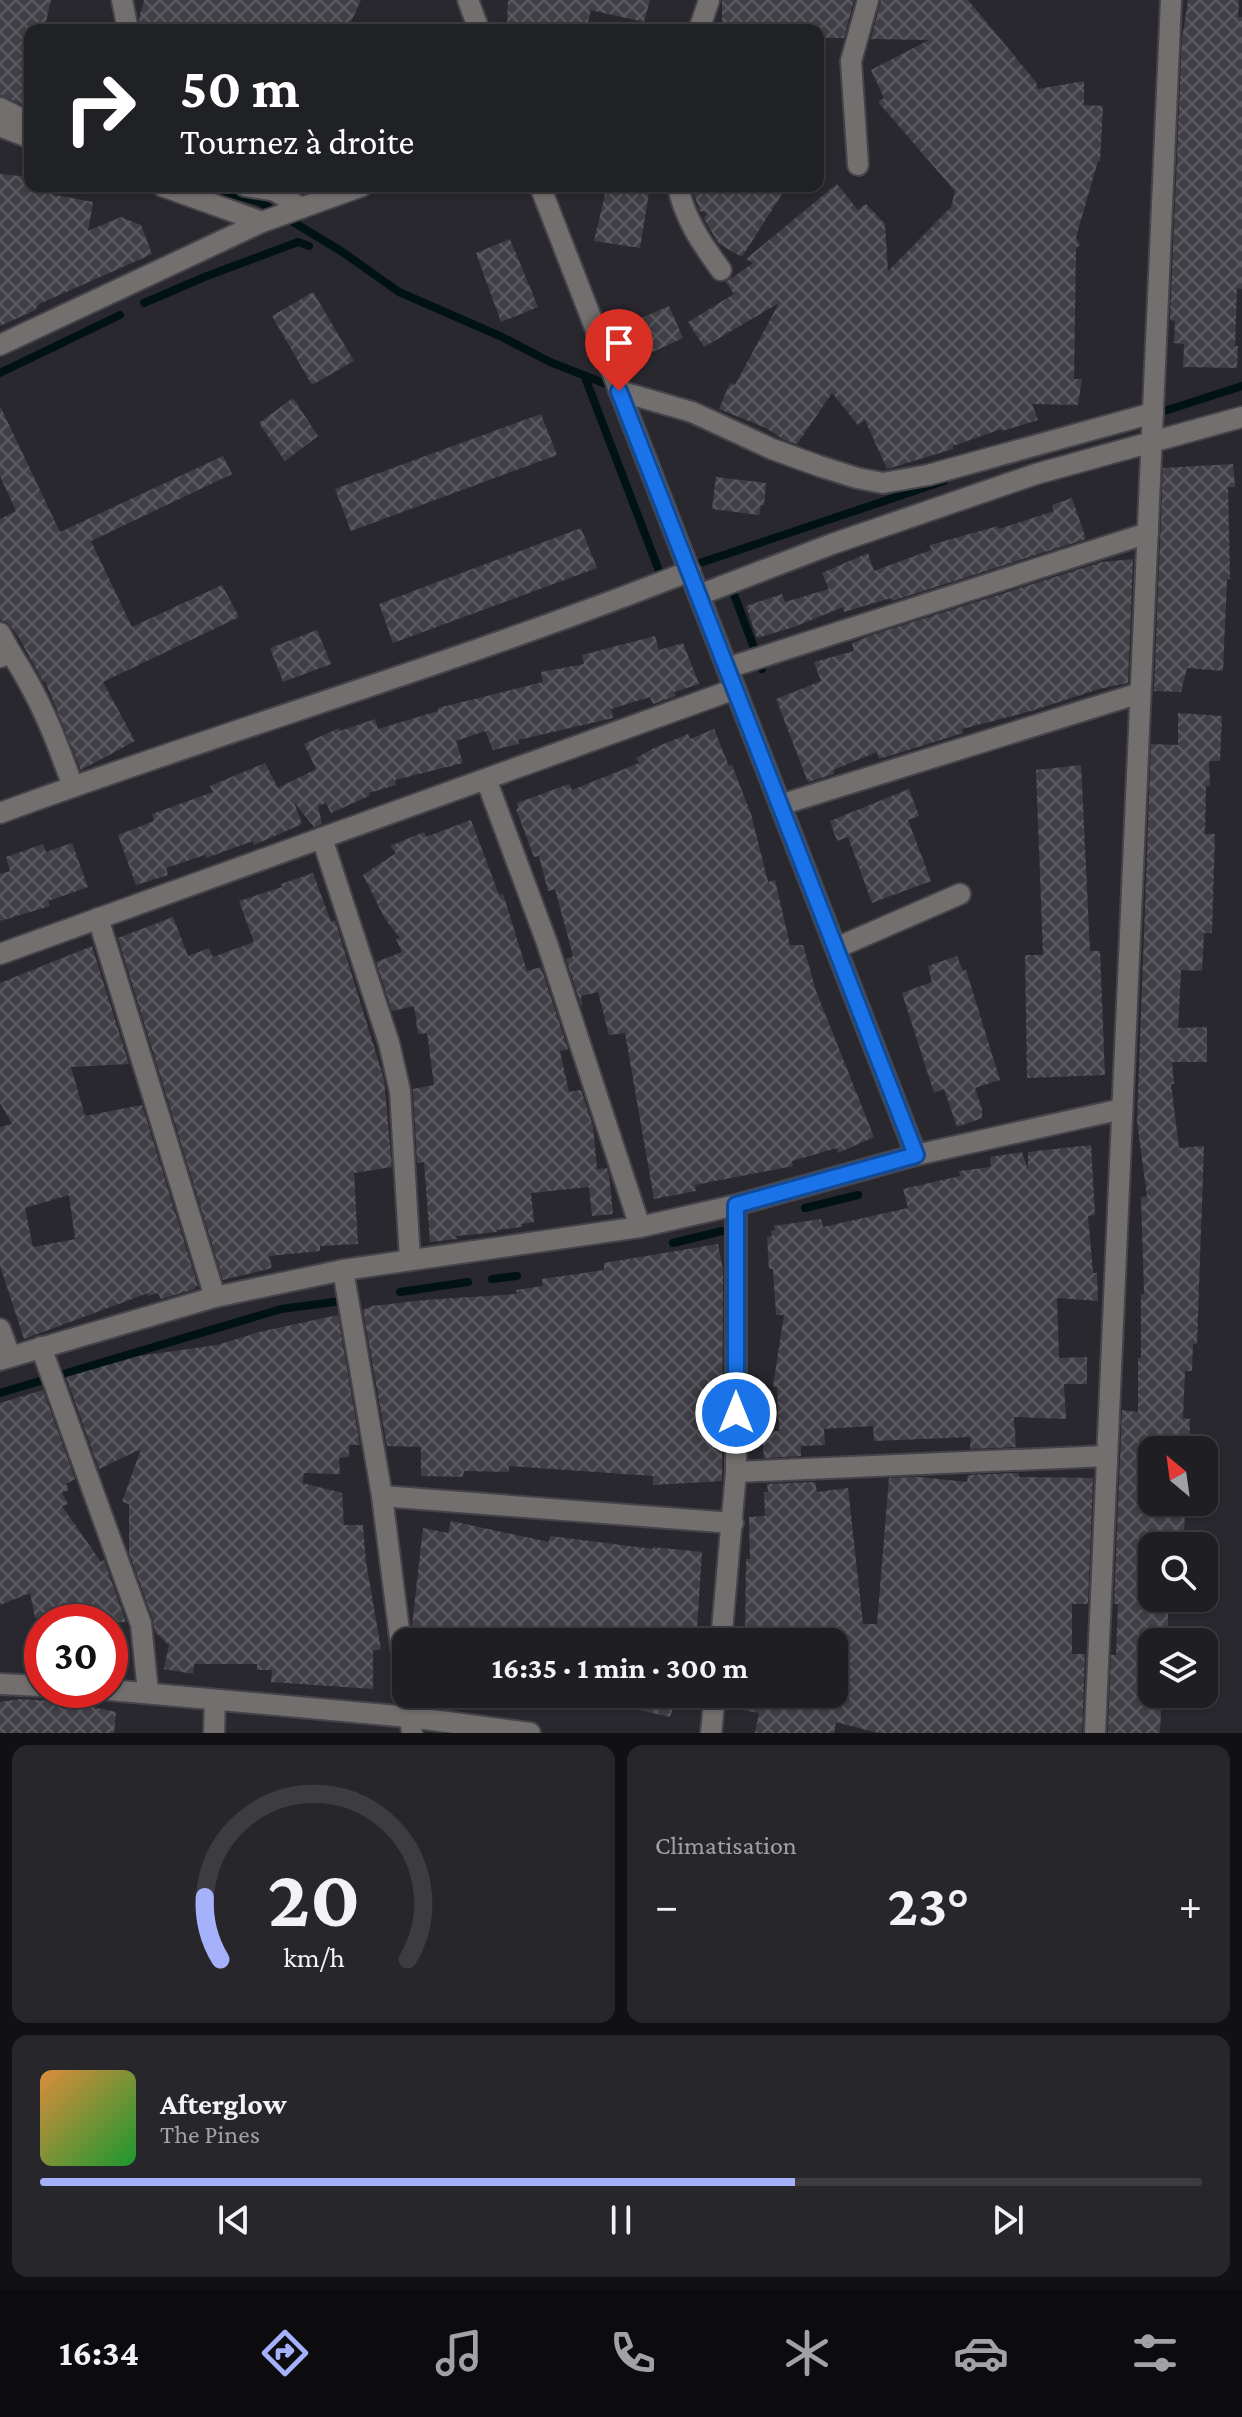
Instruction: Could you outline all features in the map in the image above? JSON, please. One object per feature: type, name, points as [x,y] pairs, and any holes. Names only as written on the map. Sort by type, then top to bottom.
[{"type":"street","points":[[122,0],[127,24]]},
{"type":"street","points":[[468,0],[477,24]]},
{"type":"street","points":[[701,24],[709,0]]},
{"type":"street","points":[[858,165],[851,61],[868,0]]},
{"type":"street","points":[[1095,1733],[1171,0]]},
{"type":"street","points":[[0,108],[24,120]]},
{"type":"street","points":[[0,126],[24,136]]},
{"type":"street","points":[[179,192],[262,222]]},
{"type":"street","points":[[277,192],[301,208]]},
{"type":"street","points":[[0,345],[262,222],[345,192]]},
{"type":"street","points":[[542,192],[916,1155]]},
{"type":"street","points":[[679,192],[697,236],[721,270]]},
{"type":"street","points":[[619,391],[692,412],[772,449],[819,466],[883,483],[928,475],[1153,413]]},
{"type":"street","points":[[699,595],[846,539],[1036,474],[1242,417]]},
{"type":"street","points":[[727,668],[1148,533]]},
{"type":"street","points":[[0,813],[403,677],[690,571]]},
{"type":"street","points":[[0,633],[6,655],[27,675],[43,706],[73,787]]},
{"type":"street","points":[[0,954],[735,689]]},
{"type":"street","points":[[780,805],[1140,693]]},
{"type":"street","points":[[486,779],[547,943],[640,1227]]},
{"type":"street","points":[[322,838],[389,1043],[400,1091],[410,1259]]},
{"type":"street","points":[[836,948],[960,894]]},
{"type":"street","points":[[98,918],[215,1297]]},
{"type":"street","points":[[0,1329],[5,1358],[215,1297],[343,1270],[640,1227],[736,1205],[916,1155],[1122,1109]]},
{"type":"street","points":[[722,1628],[736,1472],[736,1205]]},
{"type":"street","points":[[343,1270],[382,1496],[410,1725]]},
{"type":"street","points":[[41,1347],[141,1624],[148,1692]]},
{"type":"street","points":[[736,1472],[1107,1456]]},
{"type":"street","points":[[382,1496],[733,1523]]},
{"type":"street","points":[[0,1684],[24,1685]]},
{"type":"street","points":[[128,1691],[410,1725],[530,1733]]},
{"type":"street","points":[[214,1733],[215,1701]]},
{"type":"street","points":[[711,1733],[714,1708]]},
{"type":"building","points":[[0,0],[51,0],[45,24],[24,24],[24,105],[0,95]]},
{"type":"building","points":[[144,0],[361,0],[350,24],[140,24]]},
{"type":"building","points":[[508,0],[650,0],[644,22],[591,10],[588,24],[507,24]]},
{"type":"building","points":[[722,0],[854,0],[844,38],[824,38],[824,24],[722,24]]},
{"type":"building","points":[[881,0],[968,0],[1036,82],[1038,89],[1084,81],[1084,105],[1103,106],[1100,161],[1076,237],[1080,245],[1076,248],[1074,379],[1082,379],[1078,405],[1032,404],[1038,420],[1001,429],[953,446],[953,449],[887,469],[865,420],[858,425],[832,393],[797,444],[719,409],[730,383],[735,385],[779,303],[704,347],[688,322],[734,294],[726,282],[753,263],[746,259],[837,184],[858,210],[866,204],[885,224],[888,271],[951,207],[955,191],[878,102],[884,98],[871,70],[929,40],[871,39]]},
{"type":"building","points":[[1188,0],[1239,0],[1238,17],[1242,17],[1242,289],[1237,288],[1237,368],[1183,367],[1184,344],[1174,343],[1175,321],[1170,320],[1182,39]]},
{"type":"building","points":[[0,174],[24,176],[24,192],[93,202],[88,231],[121,217],[141,225],[152,254],[39,304],[35,310],[0,326]]},
{"type":"building","points":[[606,192],[649,192],[640,248],[594,241]]},
{"type":"building","points":[[693,192],[783,192],[742,257],[719,244],[704,219],[707,213],[700,211]]},
{"type":"building","points":[[510,239],[538,307],[501,322],[476,253]]},
{"type":"building","points":[[313,292],[354,361],[312,385],[272,316]]},
{"type":"building","points":[[669,306],[683,338],[644,356],[630,323]]},
{"type":"building","points":[[293,398],[318,436],[285,461],[259,423]]},
{"type":"building","points":[[0,406],[60,532],[223,456],[232,474],[91,541],[132,627],[222,585],[239,617],[103,682],[135,741],[81,770],[45,681],[18,636],[7,622],[0,620],[0,519],[16,511],[0,476]]},
{"type":"building","points":[[541,414],[557,455],[351,531],[335,489]]},
{"type":"building","points":[[1233,464],[1235,487],[1228,487],[1230,579],[1227,579],[1223,671],[1187,668],[1181,692],[1154,691],[1163,468]]},
{"type":"building","points":[[716,477],[766,483],[764,505],[761,505],[759,515],[712,509]]},
{"type":"building","points":[[1072,498],[1086,539],[892,601],[891,598],[844,612],[843,607],[757,638],[746,606],[782,594],[785,602],[829,589],[822,573],[868,553],[874,571],[931,550],[930,545],[998,526],[999,529],[1054,511],[1052,505]]},
{"type":"building","points":[[581,528],[597,568],[393,643],[379,604]]},
{"type":"building","points":[[1133,559],[1128,683],[962,729],[963,733],[879,759],[877,752],[833,770],[834,774],[808,782],[776,699],[821,681],[814,662],[854,651],[852,643],[875,634],[1102,562]]},
{"type":"building","points":[[317,630],[331,664],[283,682],[270,648]]},
{"type":"building","points":[[655,636],[659,650],[683,643],[699,684],[674,692],[676,696],[653,704],[650,697],[611,709],[613,718],[518,740],[519,744],[493,750],[485,731],[456,741],[463,763],[395,780],[396,785],[369,793],[369,796],[331,813],[326,803],[318,806],[322,824],[314,827],[294,802],[302,824],[254,845],[253,841],[166,868],[168,875],[136,885],[118,835],[154,821],[152,814],[213,792],[210,786],[265,763],[278,788],[316,769],[304,744],[339,728],[340,731],[375,719],[378,729],[438,711],[438,708],[543,682],[541,672],[584,664],[582,655]]},
{"type":"building","points":[[1178,713],[1222,716],[1220,761],[1209,761],[1210,786],[1206,786],[1205,834],[1215,834],[1212,933],[1204,933],[1202,971],[1181,970],[1178,1028],[1207,1027],[1207,1062],[1172,1062],[1174,1084],[1171,1084],[1179,1148],[1204,1146],[1197,1344],[1193,1344],[1192,1371],[1185,1371],[1183,1418],[1190,1419],[1189,1436],[1138,1436],[1138,1516],[1185,1516],[1184,1532],[1138,1532],[1138,1612],[1168,1612],[1168,1628],[1138,1628],[1138,1708],[1161,1708],[1160,1733],[1108,1733],[1111,1655],[1116,1655],[1118,1604],[1114,1604],[1122,1410],[1138,1412],[1141,1294],[1144,1294],[1141,1197],[1147,1196],[1137,1122],[1151,744],[1178,745]]},
{"type":"building","points":[[714,729],[751,814],[768,882],[775,880],[790,945],[803,945],[816,991],[874,1137],[838,1153],[837,1148],[792,1161],[793,1166],[695,1185],[696,1191],[654,1199],[625,1033],[609,1035],[598,992],[581,996],[582,1008],[566,959],[573,956],[555,889],[548,891],[539,856],[534,857],[516,809],[519,808],[517,803],[569,784],[572,790],[639,763],[636,758],[654,748],[688,734],[690,739]]},
{"type":"building","points":[[1081,765],[1090,951],[1100,951],[1105,1075],[1027,1078],[1025,955],[1043,955],[1036,770]]},
{"type":"building","points":[[909,789],[919,816],[908,820],[931,881],[872,903],[848,837],[837,841],[830,821]]},
{"type":"building","points":[[471,820],[499,895],[503,894],[527,971],[541,967],[568,1049],[560,1051],[569,1092],[581,1090],[593,1126],[597,1169],[607,1168],[609,1175],[613,1214],[592,1216],[589,1187],[531,1193],[534,1222],[497,1232],[430,1242],[424,1162],[417,1163],[413,1089],[434,1085],[427,1033],[418,1034],[414,1006],[392,1011],[376,962],[402,952],[396,939],[400,938],[385,919],[363,875],[396,853],[390,846],[424,832],[426,837]]},
{"type":"building","points":[[72,843],[88,887],[48,901],[50,906],[0,921],[0,874],[10,871],[6,857],[43,844],[46,852]]},
{"type":"building","points":[[313,873],[331,922],[335,920],[384,1079],[392,1167],[354,1173],[358,1244],[320,1246],[320,1251],[269,1256],[272,1268],[223,1280],[118,938],[173,917],[188,956],[209,948],[213,957],[254,942],[239,901]]},
{"type":"building","points":[[92,946],[129,1064],[71,1067],[85,1116],[142,1105],[198,1286],[195,1289],[161,1299],[158,1293],[148,1296],[148,1293],[24,1339],[0,1266],[0,1127],[12,1124],[0,1103],[0,983]],"holes":[[[69,1195],[75,1239],[33,1247],[25,1208]]]},
{"type":"building","points":[[957,956],[963,971],[966,970],[1000,1080],[975,1088],[982,1118],[957,1127],[944,1089],[934,1093],[902,993],[932,982],[928,966]]},
{"type":"building","points":[[1091,1145],[1095,1215],[1088,1216],[1098,1301],[1057,1298],[1059,1358],[1087,1357],[1087,1384],[1064,1384],[1066,1419],[1014,1417],[1016,1447],[970,1449],[971,1437],[874,1441],[873,1426],[824,1429],[825,1445],[801,1446],[801,1456],[764,1458],[762,1432],[779,1431],[777,1387],[773,1386],[784,1315],[776,1315],[773,1269],[769,1269],[767,1237],[772,1236],[774,1226],[821,1219],[823,1227],[908,1208],[903,1189],[960,1176],[959,1171],[991,1167],[990,1157],[1022,1152],[1028,1170],[1028,1152]]},
{"type":"building","points":[[718,1244],[723,1270],[722,1481],[653,1485],[653,1476],[509,1466],[509,1472],[464,1471],[463,1477],[421,1476],[421,1447],[387,1446],[363,1310],[372,1306],[425,1300],[517,1294],[516,1290],[543,1286],[542,1279],[604,1270],[604,1263]]},
{"type":"building","points":[[338,1315],[360,1445],[349,1445],[349,1457],[339,1458],[340,1474],[304,1473],[303,1483],[342,1493],[344,1525],[363,1525],[381,1649],[373,1651],[373,1689],[271,1682],[272,1670],[257,1670],[257,1664],[194,1664],[193,1674],[164,1669],[169,1645],[155,1632],[129,1553],[129,1504],[122,1502],[141,1449],[99,1469],[66,1377],[139,1356],[217,1345],[259,1332]]},
{"type":"building","points":[[43,1390],[75,1479],[66,1484],[69,1490],[62,1493],[68,1504],[62,1506],[101,1562],[104,1560],[120,1604],[32,1604],[30,1593],[0,1605],[0,1403]]},
{"type":"building","points":[[1018,1473],[1019,1477],[1093,1478],[1088,1604],[1072,1604],[1072,1654],[1085,1654],[1082,1733],[878,1733],[836,1722],[834,1733],[755,1733],[759,1713],[732,1708],[848,1708],[848,1628],[745,1628],[746,1559],[750,1559],[749,1517],[765,1516],[764,1492],[768,1492],[767,1484],[815,1482],[817,1492],[848,1488],[863,1624],[877,1624],[889,1478],[920,1477],[967,1482],[968,1475]]},
{"type":"building","points":[[451,1521],[549,1542],[550,1536],[702,1552],[697,1628],[412,1628],[423,1528],[448,1533]]},
{"type":"building","points":[[24,1699],[24,1708],[97,1708],[116,1712],[114,1733],[0,1733],[0,1702]]},
{"type":"building","points":[[631,1708],[673,1708],[670,1717]]},
{"type":"waterway","points":[[226,192],[260,202],[341,251],[399,292],[502,337],[550,362],[614,387]]},
{"type":"waterway","points":[[144,303],[298,242],[309,246]]},
{"type":"waterway","points":[[0,373],[120,315]]},
{"type":"waterway","points":[[586,380],[663,581]]},
{"type":"waterway","points":[[1155,414],[1242,386]]},
{"type":"waterway","points":[[688,567],[944,481]]},
{"type":"waterway","points":[[730,584],[762,669]]},
{"type":"waterway","points":[[805,1208],[858,1195]]},
{"type":"waterway","points":[[673,1243],[722,1231]]},
{"type":"waterway","points":[[492,1279],[517,1276]]},
{"type":"waterway","points":[[400,1292],[468,1282]]},
{"type":"waterway","points":[[0,1393],[281,1309],[341,1301]]},
{"type":"route","points":[[619,391],[916,1155],[736,1205],[736,1413]]}]
